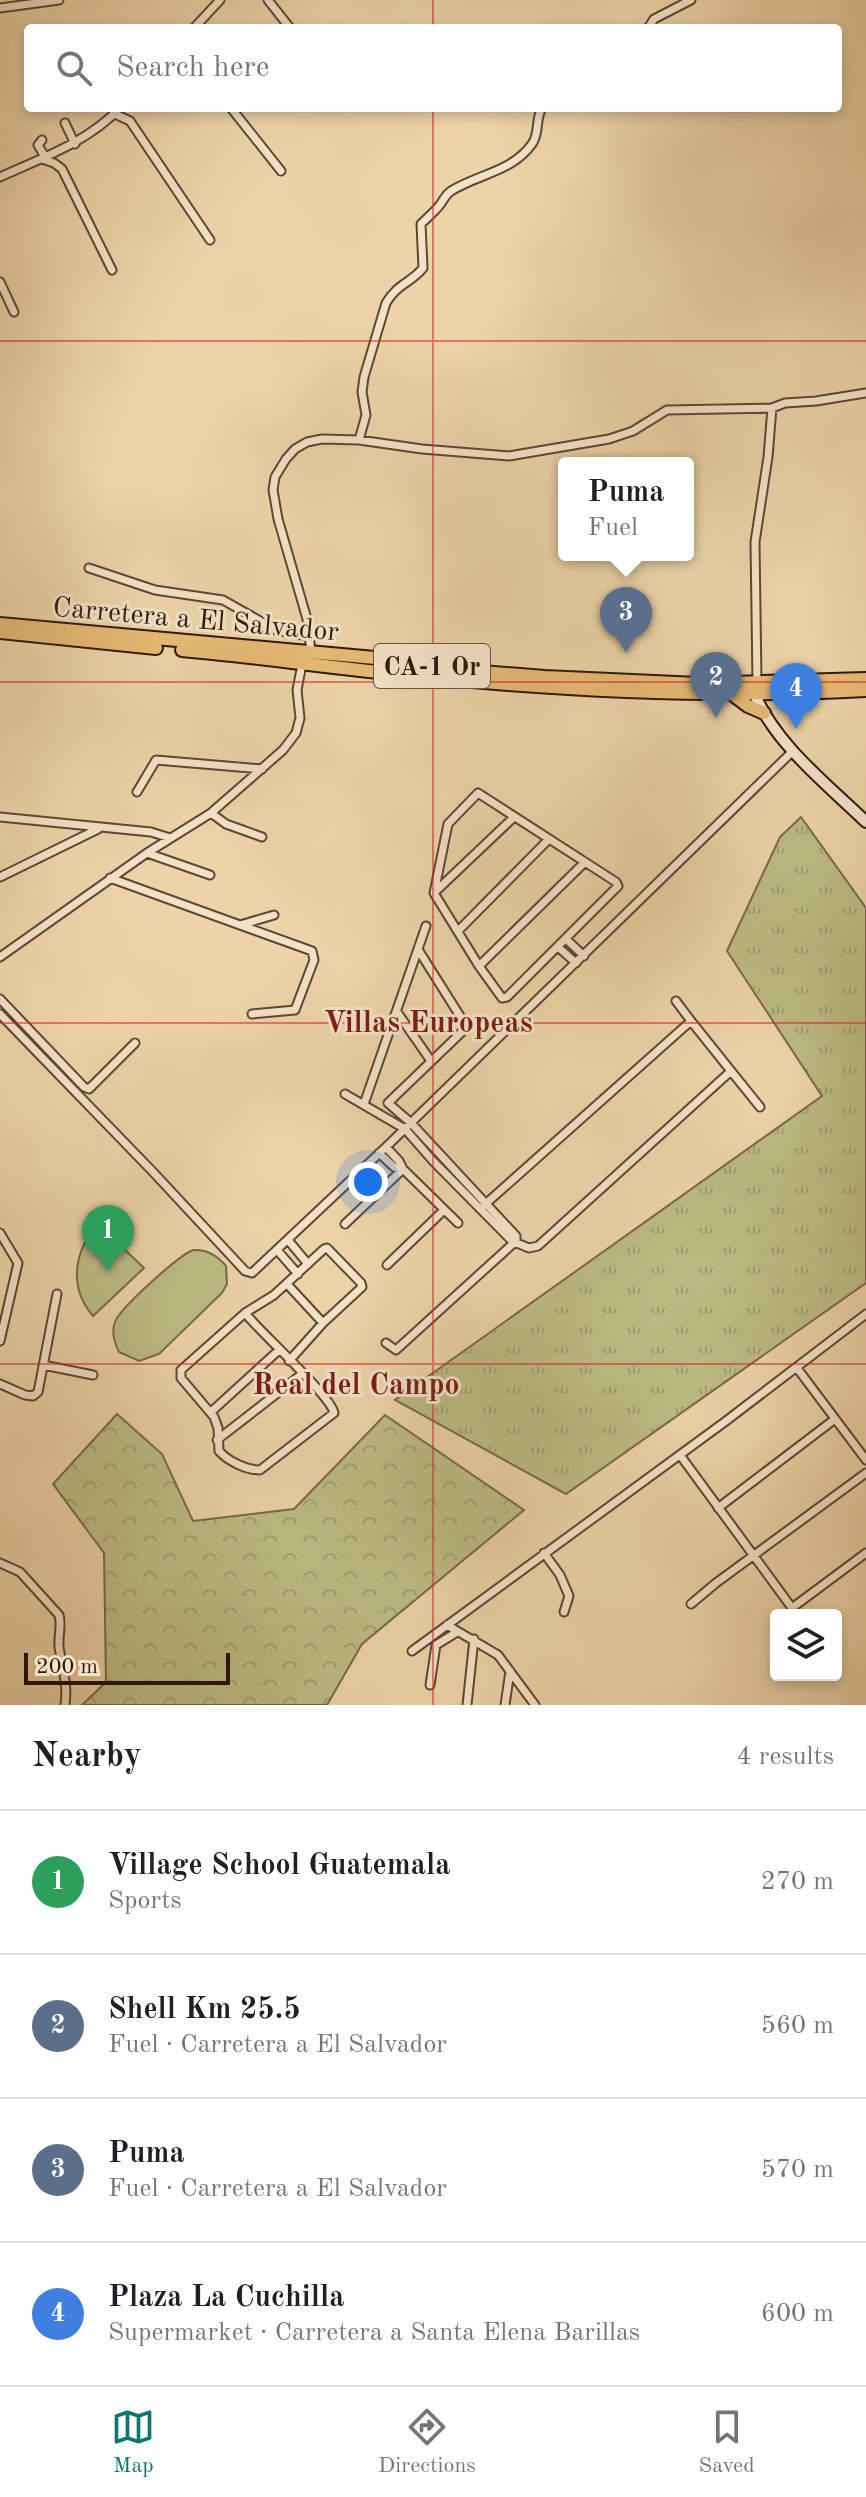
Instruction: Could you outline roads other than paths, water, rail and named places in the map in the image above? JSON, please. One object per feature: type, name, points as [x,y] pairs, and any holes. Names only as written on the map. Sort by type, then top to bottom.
[{"type":"highway","name":"Carretera a El Salvador","points":[[0,624],[311,652],[481,672],[758,690],[866,690]]},
{"type":"highway","name":"Carretera a El Salvador","points":[[0,632],[329,667],[590,690],[732,694],[866,679]]},
{"type":"highway","points":[[329,667],[348,665],[392,669],[391,660]]},
{"type":"highway","points":[[758,690],[763,712]]},
{"type":"highway","points":[[732,694],[763,712]]},
{"type":"main road","points":[[763,712],[793,751],[866,822]]},
{"type":"street","points":[[0,8],[59,0]]},
{"type":"street","points":[[198,24],[220,0]]},
{"type":"street","points":[[268,0],[287,24]]},
{"type":"street","points":[[651,24],[654,19],[691,0]]},
{"type":"street","points":[[0,177],[75,144],[100,129],[117,112]]},
{"type":"street","points":[[119,112],[130,121],[210,240]]},
{"type":"street","points":[[234,112],[281,171]]},
{"type":"street","points":[[359,440],[366,415],[362,392],[364,377],[386,303],[392,292],[423,268],[421,224],[440,205],[446,194],[470,180],[507,168],[532,145],[539,112]]},
{"type":"street","points":[[65,123],[75,144]]},
{"type":"street","points":[[42,140],[38,145],[42,157],[62,169],[112,270]]},
{"type":"street","points":[[0,282],[14,312]]},
{"type":"street","points":[[311,652],[307,619],[278,519],[273,490],[275,477],[295,449],[307,442],[322,439],[359,440],[509,456],[609,439],[633,431],[667,410],[772,408],[785,403],[866,393]]},
{"type":"street","points":[[758,690],[755,542],[772,408]]},
{"type":"street","points":[[89,568],[155,590],[223,600],[276,630],[309,636]]},
{"type":"street","points":[[0,957],[110,878],[211,813],[283,750],[296,733],[300,718],[297,690],[302,664]]},
{"type":"street","points":[[0,1014],[249,1273],[255,1271],[383,1150],[793,751]]},
{"type":"street","points":[[137,792],[156,760],[262,769]]},
{"type":"street","points":[[482,794],[514,817],[618,886],[507,997],[502,998],[434,893],[448,824],[473,795],[482,794]]},
{"type":"street","points":[[211,813],[226,824],[262,837]]},
{"type":"street","points":[[0,817],[151,832],[170,838]]},
{"type":"street","points":[[434,893],[514,817]]},
{"type":"street","points":[[0,877],[100,828]]},
{"type":"street","points":[[458,931],[549,839]]},
{"type":"street","points":[[147,853],[210,875]]},
{"type":"street","points":[[479,966],[585,862]]},
{"type":"street","points":[[110,878],[312,951],[314,954],[295,1010],[252,1014]]},
{"type":"street","points":[[240,925],[274,915]]},
{"type":"street","points":[[364,1104],[426,926]]},
{"type":"street","points":[[566,939],[584,956]]},
{"type":"street","points":[[558,947],[576,963]]},
{"type":"street","points":[[419,951],[466,1026],[388,1101],[389,1106],[433,1161],[452,1173],[484,1205],[512,1241],[529,1248],[538,1246],[731,1071]]},
{"type":"street","points":[[0,999],[89,1089],[135,1043]]},
{"type":"street","points":[[676,1001],[760,1107]]},
{"type":"street","points":[[397,1012],[431,1061]]},
{"type":"street","points":[[484,1205],[691,1021]]},
{"type":"street","points":[[345,1094],[408,1126]]},
{"type":"street","points":[[387,1117],[393,1109]]},
{"type":"street","points":[[383,1150],[394,1167],[403,1169],[458,1223]]},
{"type":"street","points":[[345,1224],[403,1169]]},
{"type":"street","points":[[387,1265],[444,1210]]},
{"type":"street","points":[[0,1233],[18,1263],[0,1341]]},
{"type":"street","points":[[288,1240],[308,1264]]},
{"type":"street","points":[[386,1343],[396,1350],[516,1241]]},
{"type":"street","points":[[245,1313],[289,1361],[302,1374],[334,1410],[333,1415],[257,1471],[227,1459],[219,1451],[218,1428],[211,1412],[181,1378],[180,1372],[245,1313],[287,1284],[327,1248],[362,1284],[361,1288],[323,1323],[289,1361]]},
{"type":"street","points":[[277,1250],[298,1274]]},
{"type":"street","points":[[287,1284],[323,1323]]},
{"type":"street","points":[[0,1384],[25,1395],[33,1396],[38,1392],[57,1294]]},
{"type":"street","points":[[412,1651],[866,1314]]},
{"type":"street","points":[[398,1334],[403,1343]]},
{"type":"street","points":[[211,1412],[279,1350]]},
{"type":"street","points":[[43,1365],[93,1375]]},
{"type":"street","points":[[797,1368],[866,1460]]},
{"type":"street","points":[[217,1440],[302,1374]]},
{"type":"street","points":[[718,1508],[835,1419]]},
{"type":"street","points":[[680,1455],[792,1608],[866,1553]]},
{"type":"street","points":[[691,1604],[866,1473]]},
{"type":"street","points":[[544,1553],[560,1575],[569,1596],[564,1612]]},
{"type":"street","points":[[0,1563],[20,1572],[59,1615],[65,1705]]},
{"type":"street","points":[[447,1625],[498,1655],[535,1705]]},
{"type":"street","points":[[430,1685],[436,1645],[457,1632]]},
{"type":"street","points":[[467,1705],[474,1639]]},
{"type":"street","points":[[505,1705],[510,1671]]},
{"type":"place","name":"Puma","points":[[626,653]]},
{"type":"place","name":"Shell Km 25.5","points":[[716,718]]},
{"type":"place","name":"Plaza La Cuchilla","points":[[796,729]]},
{"type":"place","name":"Village School Guatemala","points":[[108,1271]]},
{"type":"district","name":"Villas Europeas","points":[[428,1022]]},
{"type":"district","name":"Real del Campo","points":[[356,1384]]}]
